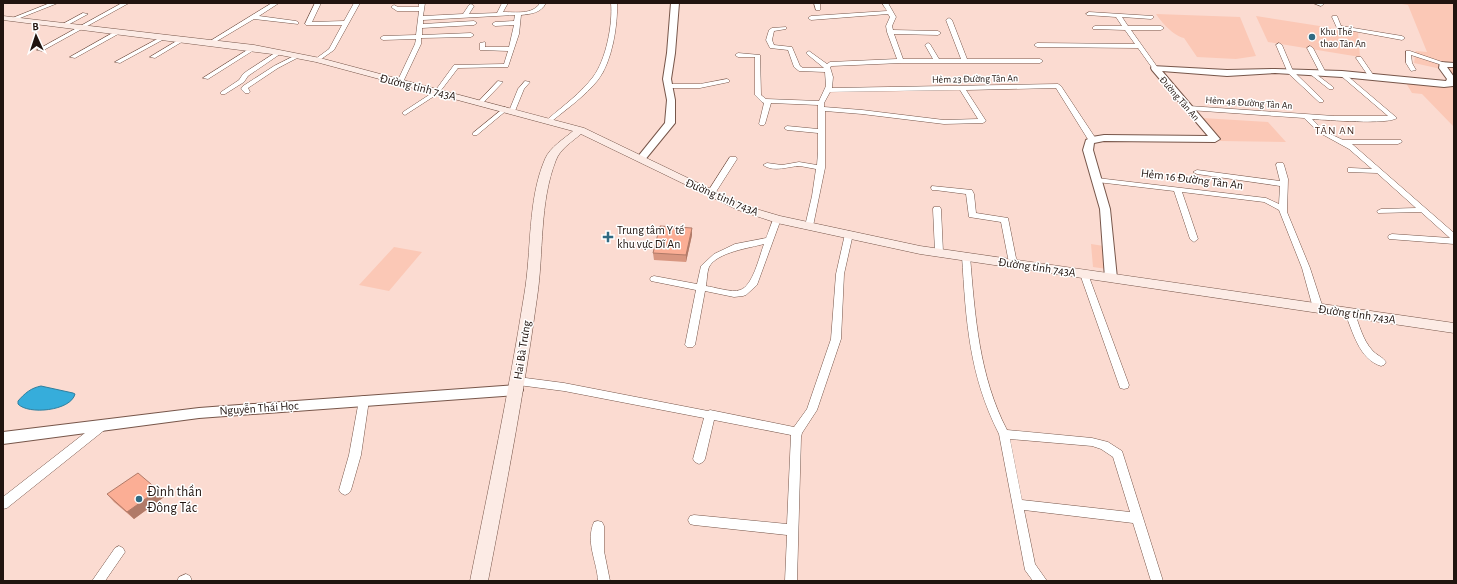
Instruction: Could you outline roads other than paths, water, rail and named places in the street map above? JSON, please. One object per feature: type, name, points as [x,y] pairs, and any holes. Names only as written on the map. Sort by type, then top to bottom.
[{"type":"main road","name":"Đường tỉnh 743A","points":[[3,18],[254,48],[317,60],[550,120],[580,130],[742,208],[777,219],[906,247],[1454,328]]},
{"type":"main road","name":"Hai Bà Trưng","points":[[479,581],[517,385],[533,282],[540,196],[551,158],[560,147],[580,130]]},
{"type":"street","points":[[13,19],[55,3]]},
{"type":"street","points":[[40,50],[126,3]]},
{"type":"street","points":[[210,43],[276,3]]},
{"type":"street","points":[[318,3],[308,24],[346,23]]},
{"type":"street","points":[[317,60],[332,49],[357,3]]},
{"type":"street","points":[[499,15],[506,3]]},
{"type":"street","points":[[420,18],[518,14],[536,11],[541,7],[542,3]]},
{"type":"street","points":[[550,120],[588,86],[601,69],[614,25],[614,3]]},
{"type":"street","points":[[641,159],[670,123],[671,100],[667,79],[671,53],[675,3]]},
{"type":"street","points":[[885,3],[893,17],[889,22],[890,32],[901,61]]},
{"type":"street","points":[[394,7],[397,9],[422,6],[418,44],[400,82]]},
{"type":"street","points":[[465,16],[472,6]]},
{"type":"street","points":[[862,7],[866,12],[890,12]]},
{"type":"street","points":[[811,18],[890,12]]},
{"type":"street","points":[[62,26],[85,14]]},
{"type":"street","points":[[405,113],[437,92],[456,66],[506,66],[518,14]]},
{"type":"street","points":[[1089,14],[1150,17]]},
{"type":"street","points":[[1118,16],[1155,68]]},
{"type":"street","points":[[255,17],[296,22]]},
{"type":"street","points":[[1335,17],[1339,27],[1402,38]]},
{"type":"street","points":[[949,20],[965,61]]},
{"type":"street","points":[[495,24],[517,23]]},
{"type":"street","points":[[420,26],[474,24]]},
{"type":"street","points":[[784,28],[772,30],[769,40],[772,47],[790,48],[797,67],[801,70],[817,71],[828,68],[830,64],[840,63],[901,61],[1040,61]]},
{"type":"street","points":[[1095,28],[1161,28]]},
{"type":"street","points":[[73,57],[118,32]]},
{"type":"street","points":[[890,32],[938,33]]},
{"type":"street","points":[[383,38],[471,35]]},
{"type":"street","points":[[118,62],[163,38]]},
{"type":"street","points":[[153,57],[182,40]]},
{"type":"street","points":[[483,43],[482,49],[511,49]]},
{"type":"street","points":[[928,45],[937,61]]},
{"type":"street","points":[[1037,45],[1138,46]]},
{"type":"street","points":[[1279,45],[1290,72],[1322,101]]},
{"type":"street","points":[[206,78],[254,48]]},
{"type":"street","points":[[1310,48],[1322,73]]},
{"type":"street","points":[[223,93],[243,80],[245,75],[280,52]]},
{"type":"street","points":[[1413,70],[1409,63],[1408,52],[1454,66]]},
{"type":"street","points":[[809,53],[828,68],[830,90],[821,106],[822,152],[809,226]]},
{"type":"street","points":[[738,55],[758,56],[758,95],[760,98],[768,101],[799,101],[862,112],[944,122],[983,121],[962,88]]},
{"type":"street","points":[[247,92],[244,89],[245,87],[276,67],[298,56]]},
{"type":"street","points":[[1359,58],[1371,76]]},
{"type":"street","name":"Đường Tân An","points":[[1155,68],[1227,73],[1290,72],[1342,74],[1450,84],[1451,79],[1443,68],[1443,64],[1445,64]]},
{"type":"street","name":"Đường Tân An","points":[[1092,139],[1215,139],[1155,68]]},
{"type":"street","points":[[1312,73],[1331,88]]},
{"type":"street","name":"Hẻm 48 Đường Tân An","points":[[1189,108],[1307,117],[1356,119],[1394,118],[1342,74]]},
{"type":"street","points":[[668,86],[700,86],[727,81]]},
{"type":"street","points":[[480,103],[500,82]]},
{"type":"street","points":[[475,134],[508,110],[527,82]]},
{"type":"street","name":"Hẻm 23 Đường Tân An","points":[[830,90],[1058,86],[1092,139]]},
{"type":"street","points":[[762,124],[768,101]]},
{"type":"street","points":[[1307,117],[1322,132],[1352,148],[1454,237]]},
{"type":"street","points":[[787,128],[801,126],[822,131]]},
{"type":"street","points":[[1092,139],[1088,146],[1106,220],[1111,278]]},
{"type":"street","points":[[1343,142],[1398,142]]},
{"type":"street","points":[[711,193],[733,159]]},
{"type":"street","points":[[767,165],[782,167],[799,164],[820,168]]},
{"type":"street","points":[[1280,165],[1283,184],[1282,208],[1285,221],[1306,268],[1318,308]]},
{"type":"street","points":[[1351,170],[1378,171]]},
{"type":"street","points":[[1197,172],[1283,184]]},
{"type":"street","name":"Hẻm 16 Đường Tân An","points":[[1097,180],[1266,200],[1282,208]]},
{"type":"street","points":[[935,188],[969,192],[972,215],[1005,220],[1013,263]]},
{"type":"street","points":[[1177,189],[1194,239]]},
{"type":"street","points":[[937,209],[939,252]]},
{"type":"street","points":[[1381,211],[1423,210]]},
{"type":"street","points":[[654,278],[734,294],[746,292],[754,283],[777,219]]},
{"type":"street","points":[[791,581],[796,437],[797,432],[812,410],[836,339],[840,274],[849,234]]},
{"type":"street","points":[[1392,237],[1454,241]]},
{"type":"street","points":[[690,345],[705,266],[713,258],[738,246],[761,243],[770,239]]},
{"type":"street","points":[[966,256],[974,342],[978,364],[997,421],[1004,434],[1029,566],[1041,581]]},
{"type":"street","points":[[1084,274],[1124,385]]},
{"type":"street","points":[[1350,313],[1366,350],[1375,360],[1381,362]]},
{"type":"street","points":[[517,385],[564,387],[797,432]]},
{"type":"street","name":"Nguyễn Thái Học","points":[[3,438],[199,413],[364,400],[517,385]]},
{"type":"street","points":[[345,490],[355,455],[364,400]]},
{"type":"street","points":[[699,459],[710,414]]},
{"type":"street","points":[[3,504],[103,425]]},
{"type":"street","points":[[1004,434],[1092,442],[1113,450],[1118,454],[1157,581]]},
{"type":"street","points":[[1017,504],[1138,518]]},
{"type":"street","points":[[694,520],[792,530]]},
{"type":"street","points":[[598,526],[596,544],[604,572],[604,581]]},
{"type":"street","points":[[98,581],[119,552]]},
{"type":"water","points":[[41,386],[75,394],[72,400],[66,404],[49,410],[31,409],[18,404],[18,401],[26,393]]},
{"type":"place","name":"Khu Thể thao Tân An","points":[[1312,37]]},
{"type":"place","name":"Trung tâm Y tế khu vực Dĩ An","points":[[608,237]]},
{"type":"place","name":"Đình thần Đông Tác","points":[[139,499]]},
{"type":"district","name":"TÂN AN","points":[[1335,130]]}]
